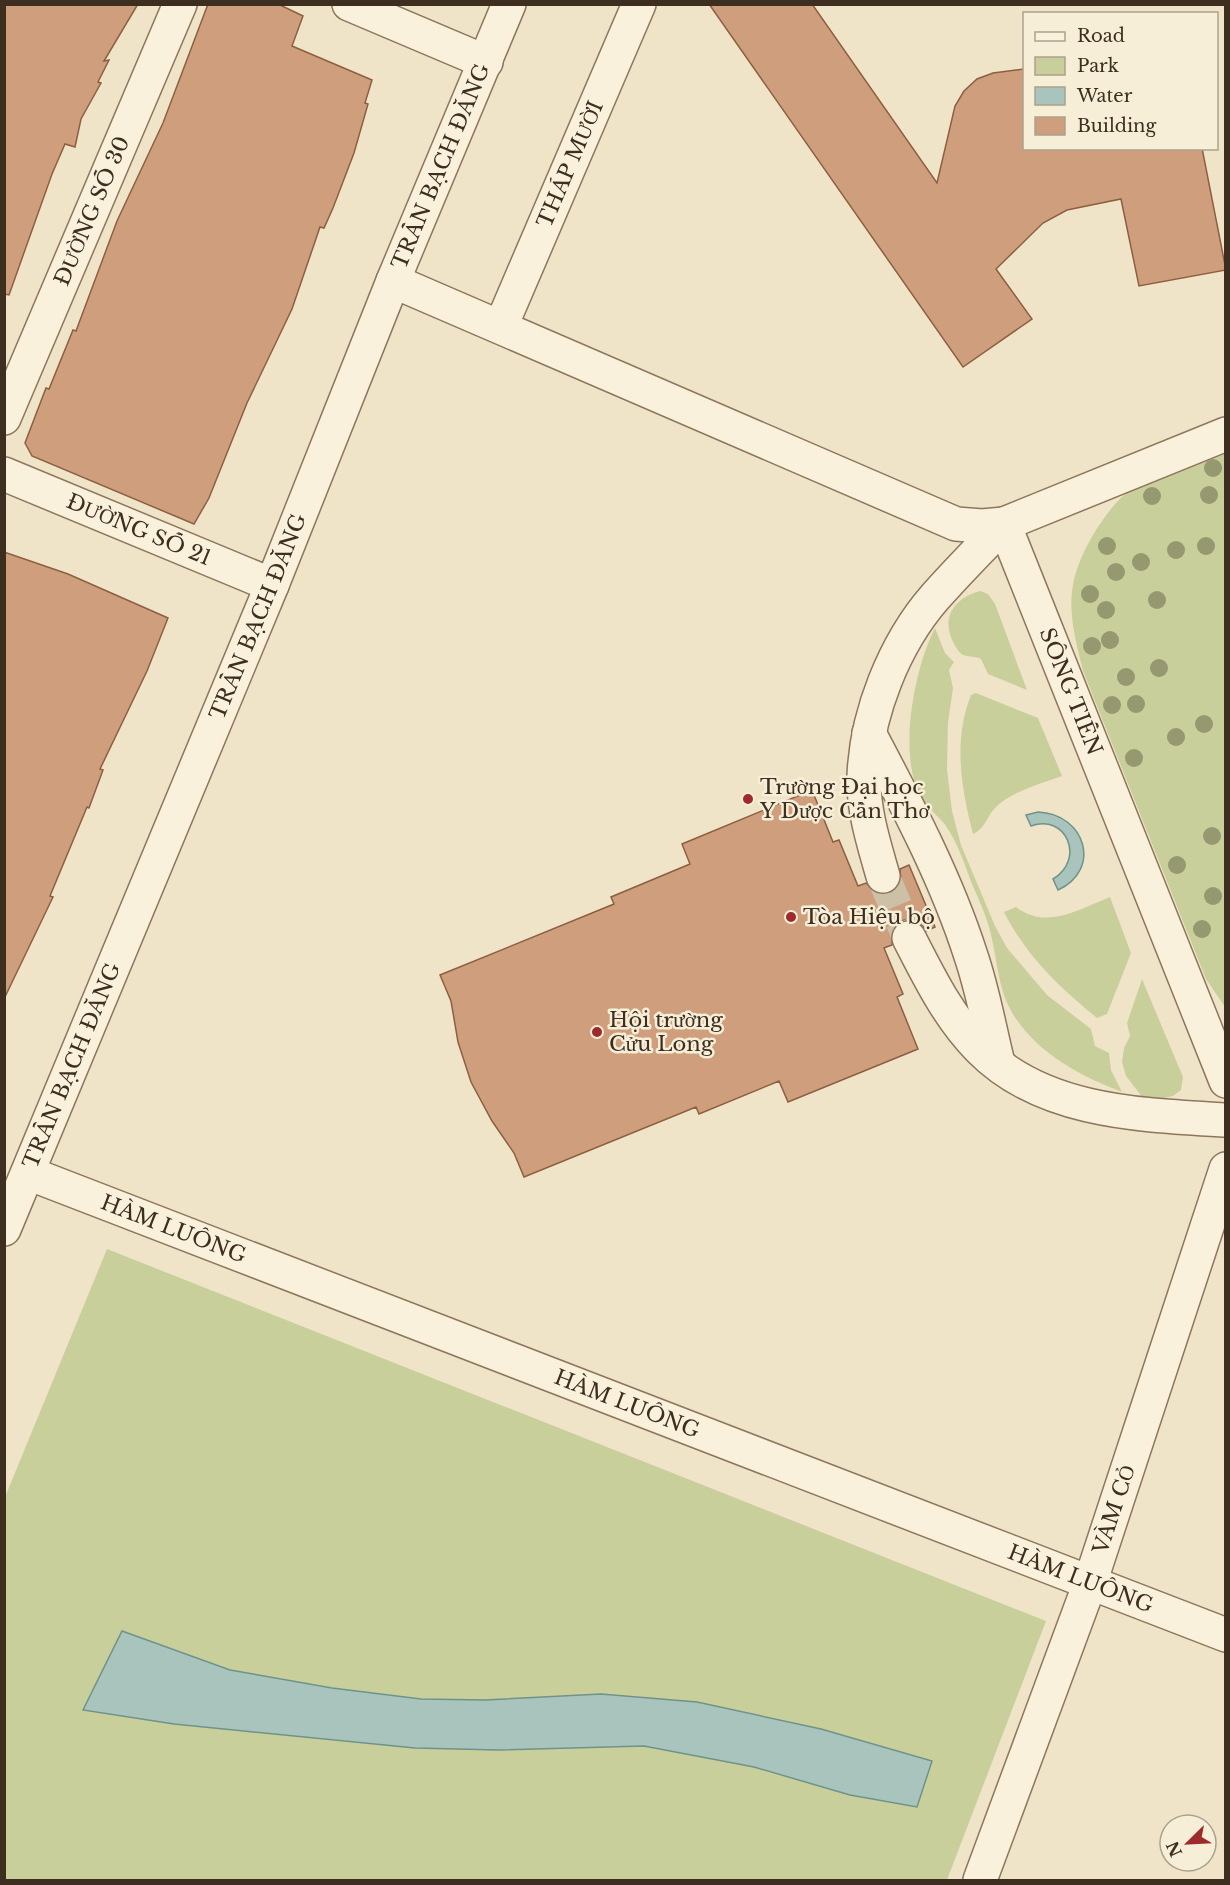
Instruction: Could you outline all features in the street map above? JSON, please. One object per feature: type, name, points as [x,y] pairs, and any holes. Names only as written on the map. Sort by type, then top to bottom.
[{"type":"street","name":"ĐƯỜNG SỐ 30","points":[[4,418],[180,4]]},
{"type":"street","points":[[349,4],[486,62]]},
{"type":"street","name":"TRẦN BẠCH ĐẰNG","points":[[4,1228],[272,585],[393,281],[509,4]]},
{"type":"street","name":"THÁP MƯỜI","points":[[501,327],[639,4]]},
{"type":"street","points":[[393,281],[956,524],[982,526],[1004,524],[1226,434]]},
{"type":"street","name":"ĐƯỜNG SỐ 21","points":[[4,474],[272,585]]},
{"type":"street","points":[[883,876],[869,825],[864,778],[869,732],[883,688],[902,646],[933,599],[1004,524]]},
{"type":"street","name":"SÔNG TIỀN","points":[[1004,524],[1226,1081]]},
{"type":"street","points":[[869,732],[921,832],[947,891],[972,958],[998,1063]]},
{"type":"street","points":[[909,938],[953,1016],[981,1050],[1019,1079],[1059,1096],[1102,1108],[1141,1115],[1226,1120]]},
{"type":"street","name":"VÀM CỎ","points":[[980,1881],[1090,1583],[1226,1169]]},
{"type":"street","name":"HÀM LUÔNG","points":[[28,1173],[1226,1635]]},
{"type":"green space","points":[[1225,447],[1225,1007],[1206,979],[1083,671],[1074,632],[1072,599],[1073,583],[1085,549],[1103,519],[1122,497],[1155,477]]},
{"type":"green space","points":[[980,591],[988,594],[995,604],[1027,690],[988,674],[981,659],[963,655],[954,644],[948,626],[952,610],[963,599]]},
{"type":"green space","points":[[935,628],[945,653],[954,662],[949,670],[953,688],[948,723],[947,769],[952,811],[961,845],[995,926],[1007,948],[1047,995],[1091,1029],[1095,1046],[1109,1053],[1111,1070],[1122,1092],[1087,1077],[1053,1057],[1025,1031],[1014,1015],[1002,990],[986,919],[961,855],[946,826],[927,806],[916,786],[909,741],[911,716],[920,667]]},
{"type":"green space","points":[[976,693],[1038,718],[1062,776],[1011,796],[993,810],[981,828],[973,834],[962,782],[961,747],[965,712],[971,695]]},
{"type":"green space","points":[[1110,897],[1131,953],[1107,1014],[1097,1018],[1070,995],[1033,957],[1004,912],[1016,907],[1027,914],[1050,917],[1074,912]]},
{"type":"green space","points":[[1142,979],[1183,1077],[1181,1090],[1173,1096],[1155,1100],[1143,1098],[1126,1076],[1122,1062],[1124,1048],[1130,1036],[1127,1023]]},
{"type":"green space","points":[[107,1249],[1046,1621],[947,1880],[5,1880],[5,1497]]},
{"type":"water","points":[[1038,812],[1054,815],[1068,822],[1077,832],[1082,844],[1084,857],[1080,870],[1072,881],[1058,890],[1053,879],[1063,870],[1068,860],[1070,850],[1068,840],[1054,826],[1043,824],[1031,826],[1026,815]]},
{"type":"water","points":[[122,1631],[230,1670],[332,1688],[421,1699],[485,1700],[601,1694],[697,1702],[821,1729],[932,1761],[917,1807],[850,1795],[754,1767],[644,1746],[499,1750],[415,1748],[174,1724],[83,1710]]},
{"type":"building","points":[[4,4],[138,4],[104,61],[109,60],[98,82],[101,83],[81,119],[75,147],[65,144],[9,295],[4,294]]},
{"type":"building","points":[[208,4],[278,4],[303,16],[292,46],[372,80],[365,103],[368,104],[354,153],[333,208],[324,228],[320,227],[292,309],[247,403],[209,498],[194,524],[32,456],[25,443],[46,388],[49,389],[73,330],[76,331],[117,221],[163,123]]},
{"type":"building","points":[[709,4],[812,4],[937,183],[955,106],[964,91],[977,79],[993,73],[1023,69],[1023,150],[1202,150],[1226,270],[1139,286],[1121,199],[1067,210],[1043,223],[996,269],[1032,319],[963,367]]},
{"type":"building","points":[[4,552],[68,574],[168,618],[147,671],[100,769],[103,770],[89,808],[87,807],[50,896],[53,897],[4,999]]},
{"type":"building","points":[[812,790],[833,842],[839,840],[858,886],[866,883],[878,894],[889,894],[901,881],[900,869],[909,865],[935,927],[926,931],[919,922],[909,919],[901,921],[893,928],[892,945],[884,948],[903,994],[897,997],[918,1049],[788,1102],[779,1081],[699,1114],[696,1107],[524,1177],[514,1153],[492,1121],[471,1082],[458,1042],[451,1001],[440,975],[614,904],[611,897],[690,864],[682,844]]},
{"type":"tunnel","points":[[883,876],[909,938]]},
{"type":"place","name":"Trường Đại học Y Dược Cần Thơ","points":[[748,799]]},
{"type":"place","name":"Tòa Hiệu bộ","points":[[791,917]]},
{"type":"place","name":"Hội trường Cửu Long","points":[[597,1032]]}]
